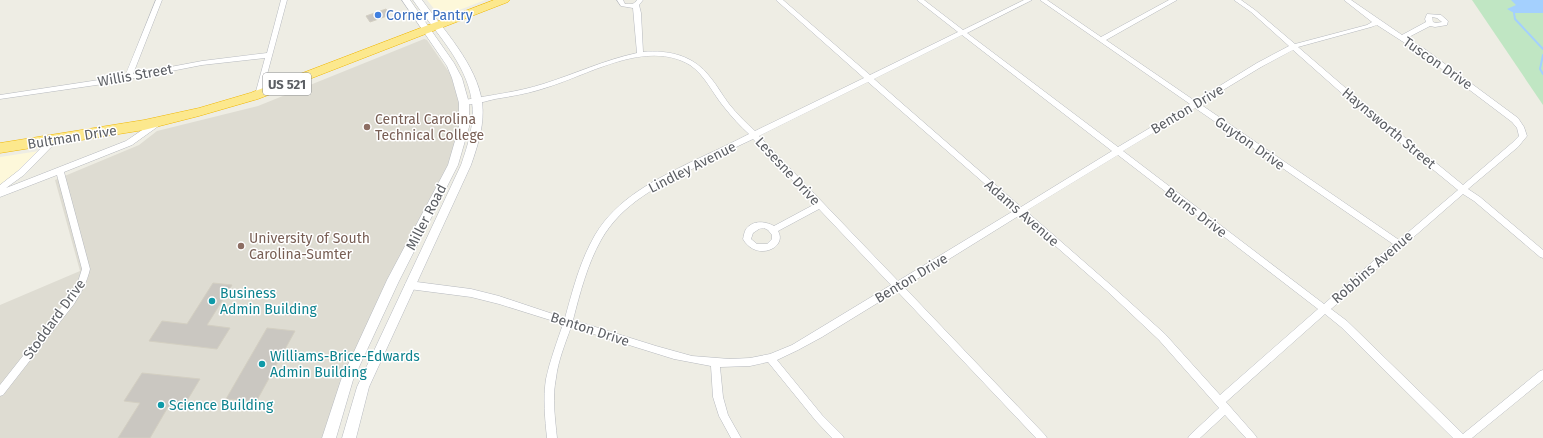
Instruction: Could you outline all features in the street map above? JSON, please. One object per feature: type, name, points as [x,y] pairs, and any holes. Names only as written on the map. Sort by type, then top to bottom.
[{"type":"highway","name":"US 521","points":[[157,122],[259,95],[504,0]]},
{"type":"highway","name":"Bultman Drive","points":[[0,148],[157,122]]},
{"type":"street","points":[[128,77],[159,0]]},
{"type":"street","points":[[259,95],[284,0]]},
{"type":"street","name":"Miller Road","points":[[349,438],[362,387],[472,149],[476,128],[477,100],[474,87],[462,64],[406,0]]},
{"type":"street","name":"Miller Road","points":[[330,438],[347,380],[393,280],[453,165],[460,147],[464,130],[464,102],[462,87],[417,0]]},
{"type":"street","points":[[620,0],[621,3],[626,6],[638,2],[640,54]]},
{"type":"street","name":"Adams Avenue","points":[[779,0],[1162,337],[1252,438]]},
{"type":"street","name":"Burns Drive","points":[[920,0],[1359,338],[1460,438]]},
{"type":"street","name":"Lindley Avenue","points":[[552,438],[550,423],[550,385],[558,353],[588,256],[599,236],[608,224],[627,204],[654,184],[1028,0]]},
{"type":"street","name":"Guyton Drive","points":[[1043,0],[1399,244]]},
{"type":"street","points":[[1101,40],[1174,0]]},
{"type":"street","name":"Haynsworth Street","points":[[1237,0],[1254,11],[1367,111],[1462,189],[1477,199],[1543,255]]},
{"type":"street","name":"Tuscon Drive","points":[[1347,0],[1456,75],[1515,120],[1522,132]]},
{"type":"street","name":"Benton Drive","points":[[409,285],[471,293],[568,322],[682,359],[715,363],[740,363],[770,358],[800,345],[1259,65],[1295,46],[1369,26],[1377,22]]},
{"type":"street","points":[[1402,38],[1430,24]]},
{"type":"street","name":"Lesesne Drive","points":[[464,102],[544,86],[619,59],[640,54],[665,54],[677,56],[691,63],[703,73],[728,107],[754,135],[1042,438]]},
{"type":"street","name":"Willis Street","points":[[0,97],[128,77],[202,63],[270,55]]},
{"type":"street","points":[[0,194],[129,143],[157,122]]},
{"type":"street","name":"Robbins Avenue","points":[[1193,438],[1223,404],[1324,310],[1462,189],[1515,145],[1523,136],[1522,132]]},
{"type":"street","points":[[0,189],[20,173],[55,139]]},
{"type":"street","name":"Stoddard Drive","points":[[0,392],[80,287],[85,277],[86,269],[60,171]]},
{"type":"street","points":[[773,230],[820,205]]},
{"type":"street","points":[[770,358],[819,418],[839,438]]},
{"type":"street","points":[[715,363],[718,398],[724,416],[736,438]]},
{"type":"street","points":[[1465,438],[1543,374]]},
{"type":"shaded area","points":[[427,0],[485,0],[444,16],[439,15]]},
{"type":"shaded area","name":"University of South Carolina-Sumter","points":[[424,39],[427,40],[451,75],[459,104],[460,121],[457,141],[448,166],[421,222],[327,438],[0,438],[0,305],[80,271],[55,180],[139,145],[157,131],[258,106]]},
{"type":"shaded area","points":[[39,151],[29,163],[0,186],[0,157]]},
{"type":"green space","points":[[1472,0],[1543,0],[1543,105]]},
{"type":"water","points":[[1511,0],[1543,0],[1543,13],[1514,13],[1507,9],[1516,5]]},
{"type":"building","name":"Corner Pantry","points":[[386,9],[390,15],[370,22],[366,16]]},
{"type":"building","name":"Business Admin Building","points":[[213,283],[232,285],[207,325],[230,328],[217,349],[149,341],[162,321],[187,324]]},
{"type":"building","name":"Williams-Brice-Edwards Admin Building","points":[[267,328],[295,331],[256,402],[226,399]]},
{"type":"building","name":"Science Building","points":[[142,373],[200,379],[182,409],[168,407],[150,438],[118,438],[140,403],[124,401]]},
{"type":"waterway","points":[[1514,13],[1515,19],[1543,49]]},
{"type":"waterway","points":[[1543,55],[1540,69],[1543,74]]},
{"type":"place","name":"Corner Pantry","points":[[378,15]]},
{"type":"place","name":"Central Carolina Technical College","points":[[367,127]]},
{"type":"place","name":"University of South Carolina-Sumter","points":[[241,246]]},
{"type":"place","name":"Business Admin Building","points":[[212,301]]},
{"type":"place","name":"Williams-Brice-Edwards Admin Building","points":[[262,364]]},
{"type":"place","name":"Science Building","points":[[161,405]]}]
